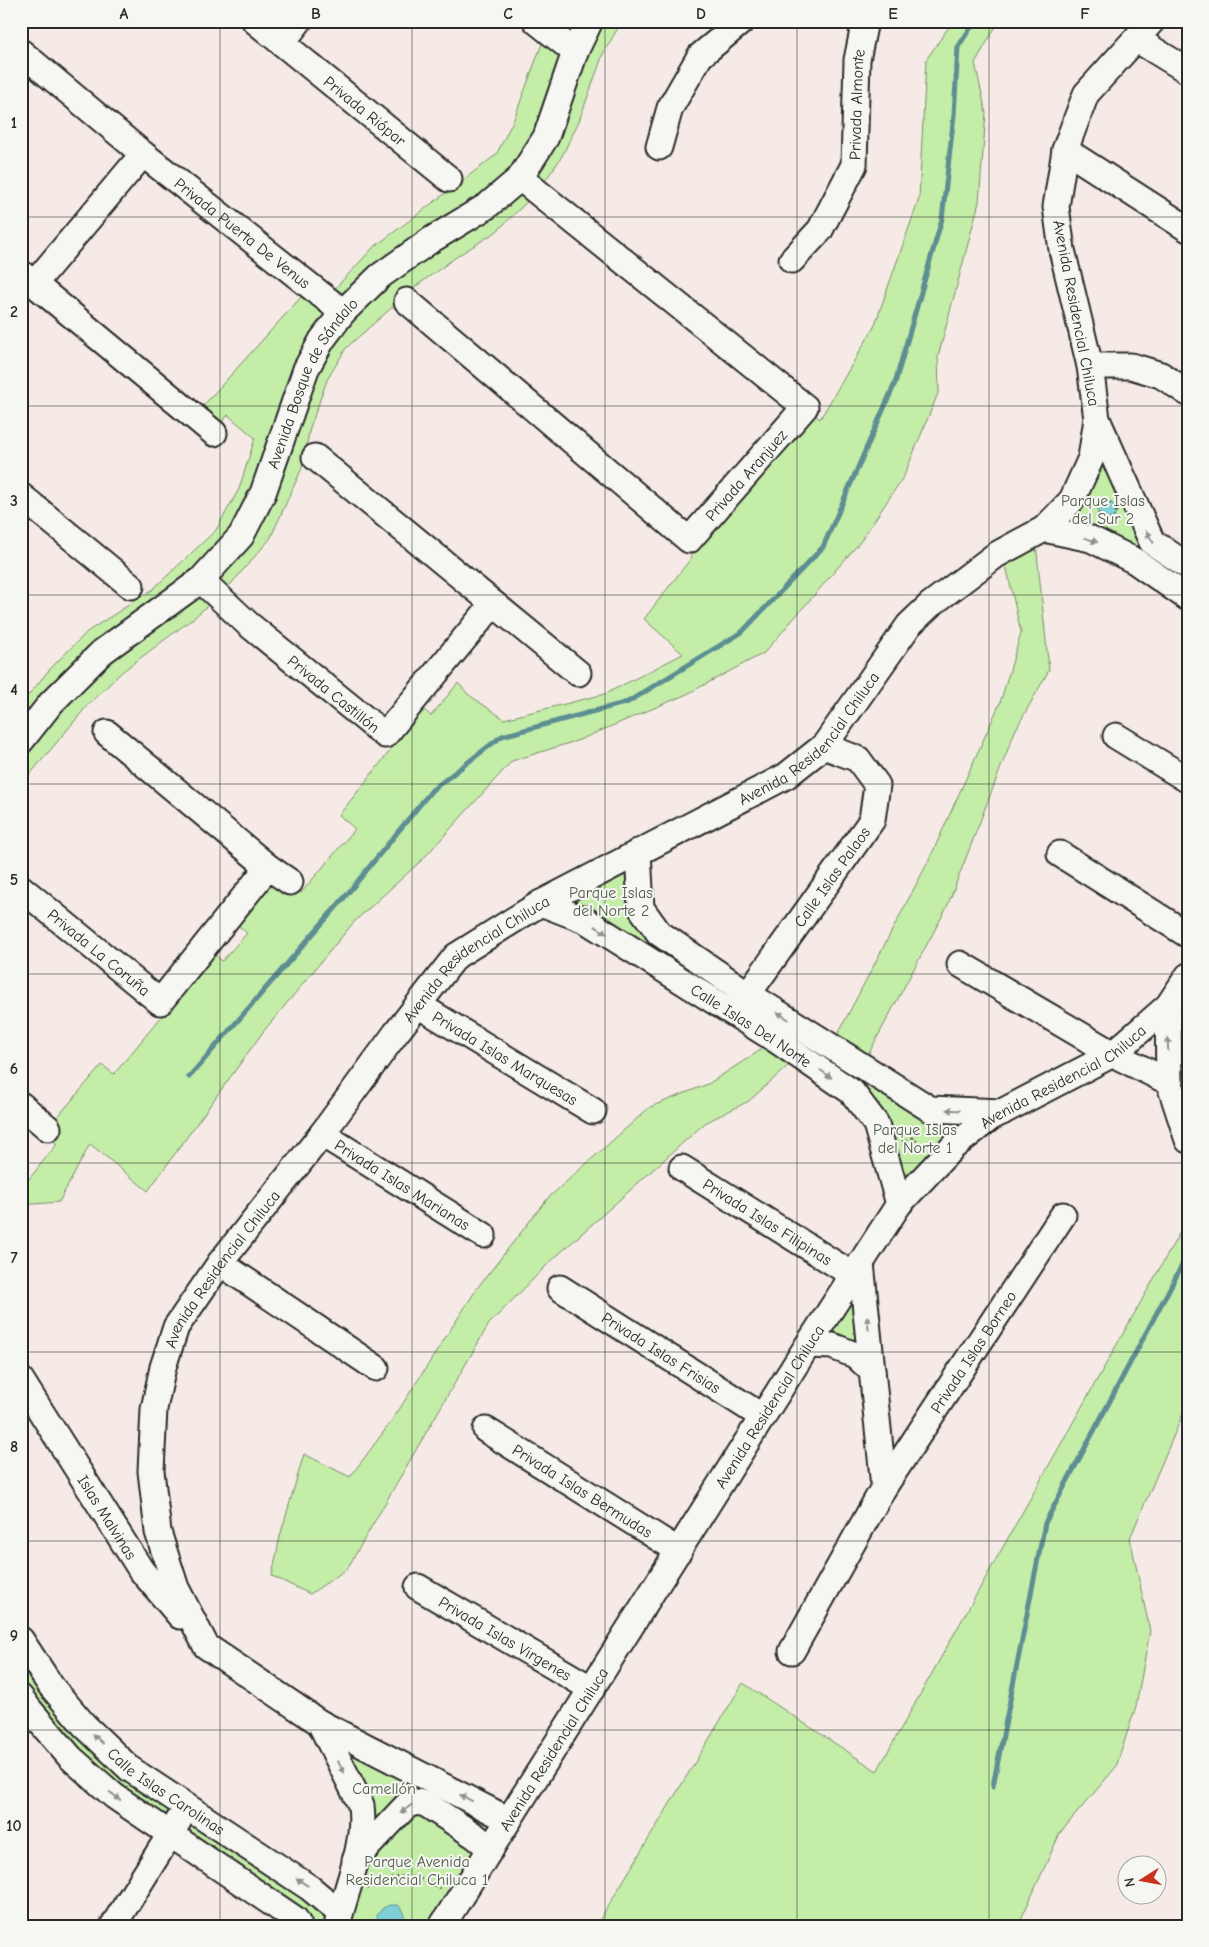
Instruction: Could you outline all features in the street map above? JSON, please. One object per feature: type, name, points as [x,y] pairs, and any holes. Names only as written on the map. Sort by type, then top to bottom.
[{"type":"street","name":"Privada Riópar","points":[[255,21],[449,178]]},
{"type":"street","points":[[282,43],[299,21]]},
{"type":"street","points":[[536,21],[575,52]]},
{"type":"street","name":"Avenida Bosque de Sándalo","points":[[21,742],[51,703],[102,652],[200,580],[241,536],[263,493],[306,369],[322,340],[343,312],[380,276],[431,240],[487,206],[520,178],[546,137],[575,52],[590,21]]},
{"type":"street","points":[[660,148],[670,108],[700,56],[742,21]]},
{"type":"street","name":"Privada Almonte","points":[[792,260],[820,230],[854,166],[857,60],[865,21]]},
{"type":"street","points":[[1144,30],[1188,71]]},
{"type":"street","name":"Avenida Residencial Chiluca","points":[[338,1919],[361,1830],[361,1805],[320,1723],[206,1646],[176,1588],[158,1532],[151,1471],[154,1409],[163,1367],[176,1327],[220,1264],[322,1134],[456,956],[541,904],[786,776],[824,746],[909,625],[930,605],[996,555],[1044,530],[1072,500],[1091,458],[1097,419],[1090,366],[1062,250],[1056,207],[1065,150],[1086,94],[1144,30]]},
{"type":"street","name":"Privada Puerta De Venus","points":[[21,52],[143,154],[343,312]]},
{"type":"street","points":[[1065,150],[1188,229]]},
{"type":"street","points":[[143,154],[28,278],[214,433]]},
{"type":"street","name":"Privada Aranjuez","points":[[407,301],[689,540],[805,407],[520,178]]},
{"type":"street","points":[[1090,366],[1130,366],[1161,375],[1188,393]]},
{"type":"street","points":[[1097,419],[1152,542],[1188,566]]},
{"type":"street","points":[[316,457],[578,673]]},
{"type":"street","points":[[21,496],[131,586]]},
{"type":"street","points":[[1044,530],[1091,539],[1135,561],[1188,598]]},
{"type":"street","name":"Privada Castillón","points":[[200,580],[248,624],[385,735],[493,604]]},
{"type":"street","points":[[107,733],[268,867],[290,882]]},
{"type":"street","points":[[1116,736],[1188,780]]},
{"type":"street","name":"Calle Islas Palaos","points":[[748,994],[872,820],[877,785],[858,759],[824,746]]},
{"type":"street","name":"Calle Islas Del Norte","points":[[638,852],[641,908],[659,934],[748,994],[930,1109],[1002,1112]]},
{"type":"street","points":[[1060,854],[1188,935]]},
{"type":"street","name":"Privada La Coruña","points":[[21,888],[160,1002],[268,867]]},
{"type":"street","name":"Calle Islas Del Norte","points":[[541,904],[585,920],[784,1045],[852,1092],[876,1124],[899,1204]]},
{"type":"street","points":[[960,964],[1113,1054],[1169,1082]]},
{"type":"street","name":"Avenida Residencial Chiluca","points":[[442,1926],[899,1204],[953,1147],[990,1118],[1113,1054],[1168,1006],[1188,976]]},
{"type":"street","name":"Privada Islas Marquesas","points":[[418,1005],[593,1112]]},
{"type":"street","points":[[1168,1006],[1169,1082],[1188,1140]]},
{"type":"street","points":[[21,1105],[48,1128]]},
{"type":"street","name":"Privada Islas Marianas","points":[[322,1134],[483,1235]]},
{"type":"street","name":"Privada Islas Filipinas","points":[[682,1168],[857,1269]]},
{"type":"street","name":"Privada Islas Borneo","points":[[792,1651],[884,1487],[1063,1215]]},
{"type":"street","points":[[220,1264],[376,1368]]},
{"type":"street","points":[[857,1269],[872,1371],[884,1487]]},
{"type":"street","name":"Privada Islas Frisias","points":[[560,1288],[763,1417]]},
{"type":"street","points":[[808,1345],[832,1346],[855,1355],[872,1371]]},
{"type":"street","name":"Islas Malvinas","points":[[21,1380],[141,1570],[206,1646]]},
{"type":"street","name":"Privada Islas Bermudas","points":[[486,1430],[678,1551]]},
{"type":"street","name":"Privada Islas Virgenes","points":[[418,1587],[592,1689]]},
{"type":"street","name":"Calle Islas Carolinas","points":[[21,1640],[51,1686],[84,1726],[130,1769],[310,1888],[338,1919]]},
{"type":"street","name":"Calle Islas Carolinas","points":[[21,1698],[70,1757],[114,1796],[295,1919],[299,1926]]},
{"type":"street","points":[[320,1723],[509,1820]]},
{"type":"street","points":[[352,1870],[407,1805],[417,1802],[426,1804],[475,1836],[490,1849]]},
{"type":"street","points":[[113,1926],[170,1833],[188,1808]]},
{"type":"path","points":[[1108,502],[1114,505],[1116,511],[1114,517],[1109,521],[1102,519],[1098,514],[1098,508],[1102,503],[1108,502]]},
{"type":"path","points":[[883,1148],[912,1138],[938,1163]]},
{"type":"path","points":[[352,1870],[363,1888],[370,1888],[388,1880],[406,1876],[418,1878],[432,1884],[459,1901]]},
{"type":"green space","points":[[554,21],[622,21],[603,54],[579,121],[561,158],[538,191],[496,232],[459,255],[415,287],[346,348],[327,380],[310,428],[302,468],[270,539],[230,585],[195,617],[123,671],[88,705],[21,785],[21,704],[50,669],[88,631],[152,590],[216,530],[239,489],[255,438],[228,415],[214,433],[193,417],[311,286],[326,298],[373,248],[496,155],[514,119],[547,30]]},
{"type":"green space","points":[[953,21],[999,21],[975,63],[986,113],[979,202],[938,357],[939,391],[904,476],[860,542],[764,653],[687,694],[579,740],[512,761],[423,859],[354,922],[263,1032],[148,1191],[90,1144],[59,1202],[21,1205],[21,1189],[57,1144],[45,1134],[48,1128],[102,1065],[114,1074],[162,1016],[160,1003],[205,946],[222,961],[247,933],[228,917],[269,868],[301,893],[355,829],[339,815],[390,751],[385,735],[414,701],[431,716],[458,683],[469,695],[504,719],[605,694],[683,654],[644,619],[692,557],[689,540],[805,407],[820,419],[874,327],[919,199],[926,60]]},
{"type":"green space","name":"Parque Islas del Sur 2","points":[[1097,419],[1151,542],[1188,566],[1188,598],[1044,529],[1072,500]]},
{"type":"green space","points":[[1035,534],[1049,670],[1015,731],[947,907],[862,1066],[930,1109],[1002,1112],[899,1204],[876,1124],[799,1056],[749,1101],[705,1123],[550,1262],[489,1324],[347,1569],[310,1594],[272,1576],[280,1536],[304,1454],[350,1477],[391,1422],[478,1287],[548,1198],[650,1107],[708,1084],[776,1040],[541,903],[638,852],[641,908],[831,1047],[930,858],[1000,703],[1021,633],[1003,552]]},
{"type":"green space","points":[[1188,1218],[1188,1402],[1130,1538],[1150,1631],[1136,1706],[1116,1767],[1060,1833],[1018,1926],[596,1926],[743,1683],[877,1771]]},
{"type":"green space","points":[[861,1263],[872,1371],[808,1345]]},
{"type":"green space","points":[[21,1640],[83,1725],[339,1912],[361,1830],[320,1723],[509,1820],[442,1926],[299,1926],[170,1833],[21,1698]]},
{"type":"water","points":[[1107,502],[1113,505],[1116,511],[1113,517],[1107,520],[1101,517],[1098,511],[1101,505]]},
{"type":"water","points":[[390,1905],[398,1905],[404,1915],[403,1926],[378,1926],[377,1915],[383,1908]]},
{"type":"waterway","points":[[189,1077],[344,898],[432,790],[502,736],[628,702],[742,632],[823,547],[895,383],[942,219],[954,115],[958,47],[975,21]]},
{"type":"waterway","points":[[993,1786],[1045,1523],[1188,1254]]},
{"type":"park label","name":"Parque Islas del Norte 2","points":[[611,901]]},
{"type":"park label","name":"Parque Islas del Norte 1","points":[[915,1138]]},
{"type":"park label","name":"Camellón","points":[[384,1788]]},
{"type":"park label","name":"Parque Avenida Residencial Chiluca 1","points":[[417,1870]]}]
